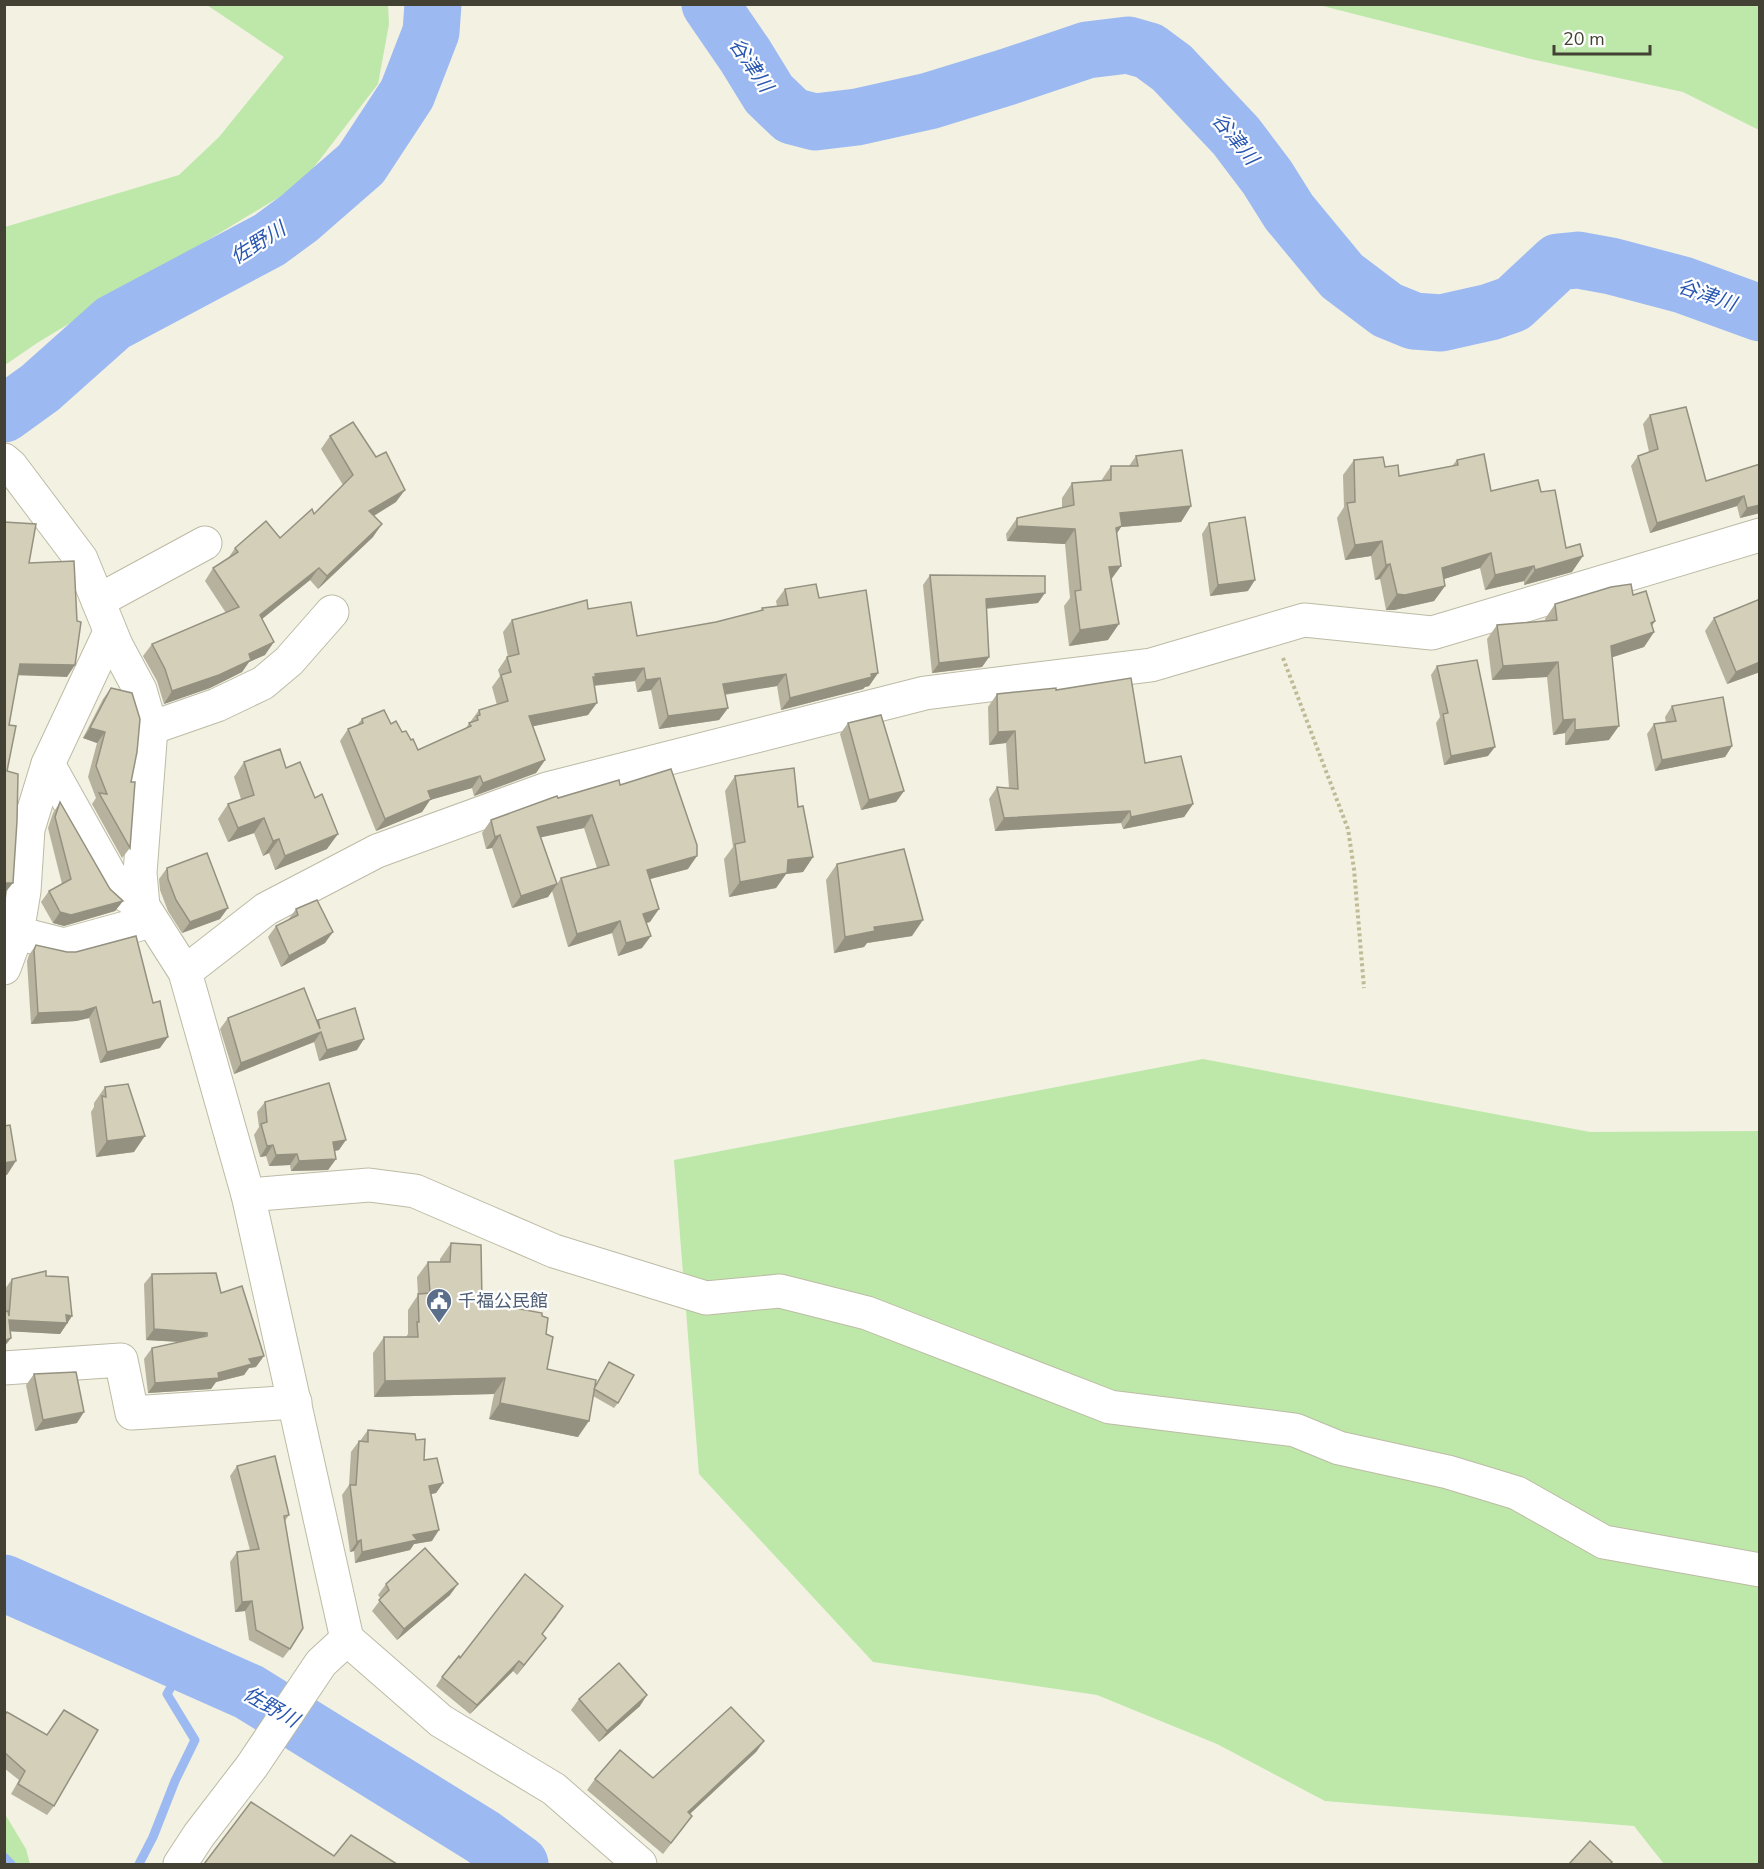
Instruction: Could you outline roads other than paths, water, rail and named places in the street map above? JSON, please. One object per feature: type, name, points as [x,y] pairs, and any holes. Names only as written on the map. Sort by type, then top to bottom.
[{"type":"street","points":[[8,463],[81,559],[110,632],[140,690],[151,728],[140,873],[147,913]]},
{"type":"street","points":[[185,972],[266,909],[377,851],[547,789],[925,693],[1151,665],[1304,620],[1432,633],[1760,535]]},
{"type":"street","points":[[98,601],[205,543]]},
{"type":"street","points":[[151,728],[217,705],[263,683],[289,661],[332,612]]},
{"type":"street","points":[[4,968],[17,933],[24,891],[28,829],[48,764],[110,632]]},
{"type":"street","points":[[48,764],[119,891],[147,913],[185,972],[248,1195],[347,1639],[441,1721],[554,1789],[640,1864]]},
{"type":"street","points":[[17,933],[64,945],[147,913]]},
{"type":"street","points":[[248,1195],[369,1185],[415,1191],[554,1251],[706,1298],[780,1292],[867,1313],[1110,1407],[1295,1430],[1339,1448],[1448,1472],[1517,1493],[1604,1542],[1760,1570]]},
{"type":"street","points":[[4,1368],[121,1360],[132,1413],[294,1402]]},
{"type":"street","points":[[180,1864],[199,1835],[252,1766],[321,1663],[347,1639]]},
{"type":"waterway","name":"佐野川","points":[[4,414],[40,388],[113,323],[269,240],[299,218],[361,164],[407,94],[431,32],[433,4]]},
{"type":"waterway","name":"谷津川","points":[[710,4],[769,94],[792,116],[815,122],[857,117],[929,101],[1087,50],[1128,45],[1149,51],[1172,68],[1236,136],[1267,177],[1289,212],[1342,276],[1387,310],[1414,321],[1441,323],[1490,312],[1513,304],[1558,262],[1578,260],[1611,266],[1683,285],[1760,313]]},
{"type":"waterway","name":"佐野川","points":[[4,1583],[249,1692],[483,1837],[520,1864]]},
{"type":"waterway","points":[[139,1864],[195,1740],[167,1694],[185,1663]]},
{"type":"waterway","points":[[4,1857],[11,1864]]},
{"type":"place","name":"千福公民館","points":[[439,1324]]}]
